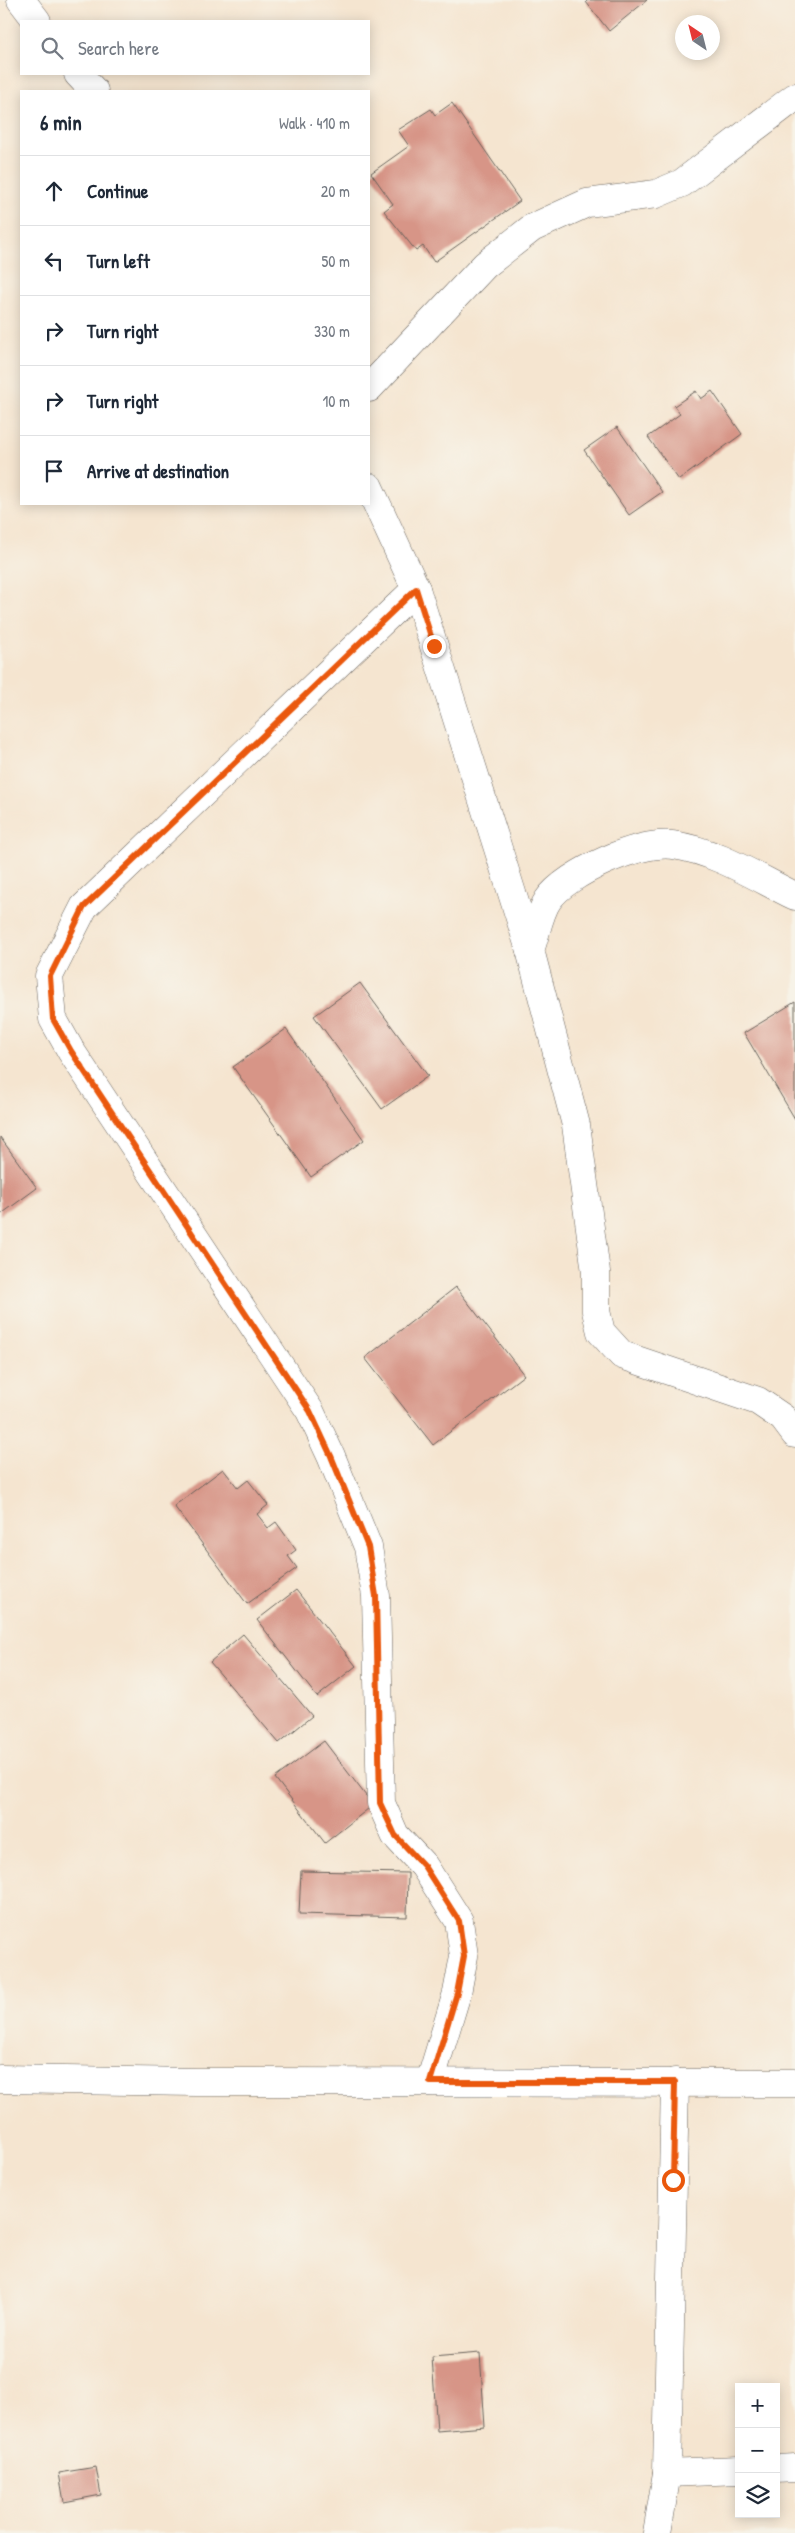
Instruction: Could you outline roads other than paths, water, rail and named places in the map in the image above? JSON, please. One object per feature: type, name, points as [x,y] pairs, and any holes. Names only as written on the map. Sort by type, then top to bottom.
[{"type":"street","points":[[21,0],[36,20]]},
{"type":"street","points":[[79,75],[93,90]]},
{"type":"street","points":[[370,387],[485,265],[532,228],[588,203],[656,194],[682,183],[795,97]]},
{"type":"street","points":[[370,489],[416,589],[530,950],[576,1125],[596,1272],[596,1311],[601,1332],[622,1354],[758,1401],[783,1418],[795,1434]]},
{"type":"street","points":[[416,589],[84,907],[50,976],[53,1019],[71,1051],[310,1411],[331,1456],[368,1547],[376,1596],[380,1803],[395,1835],[424,1866],[459,1921],[464,1956],[457,1993],[430,2082]]},
{"type":"street","points":[[530,950],[548,900],[572,877],[628,851],[671,844],[703,852],[795,896]]},
{"type":"street","points":[[0,2079],[795,2083]]},
{"type":"street","points":[[657,2533],[667,2472],[675,2082]]},
{"type":"street","points":[[780,2469],[795,2468]]},
{"type":"street","points":[[667,2472],[735,2470]]}]
